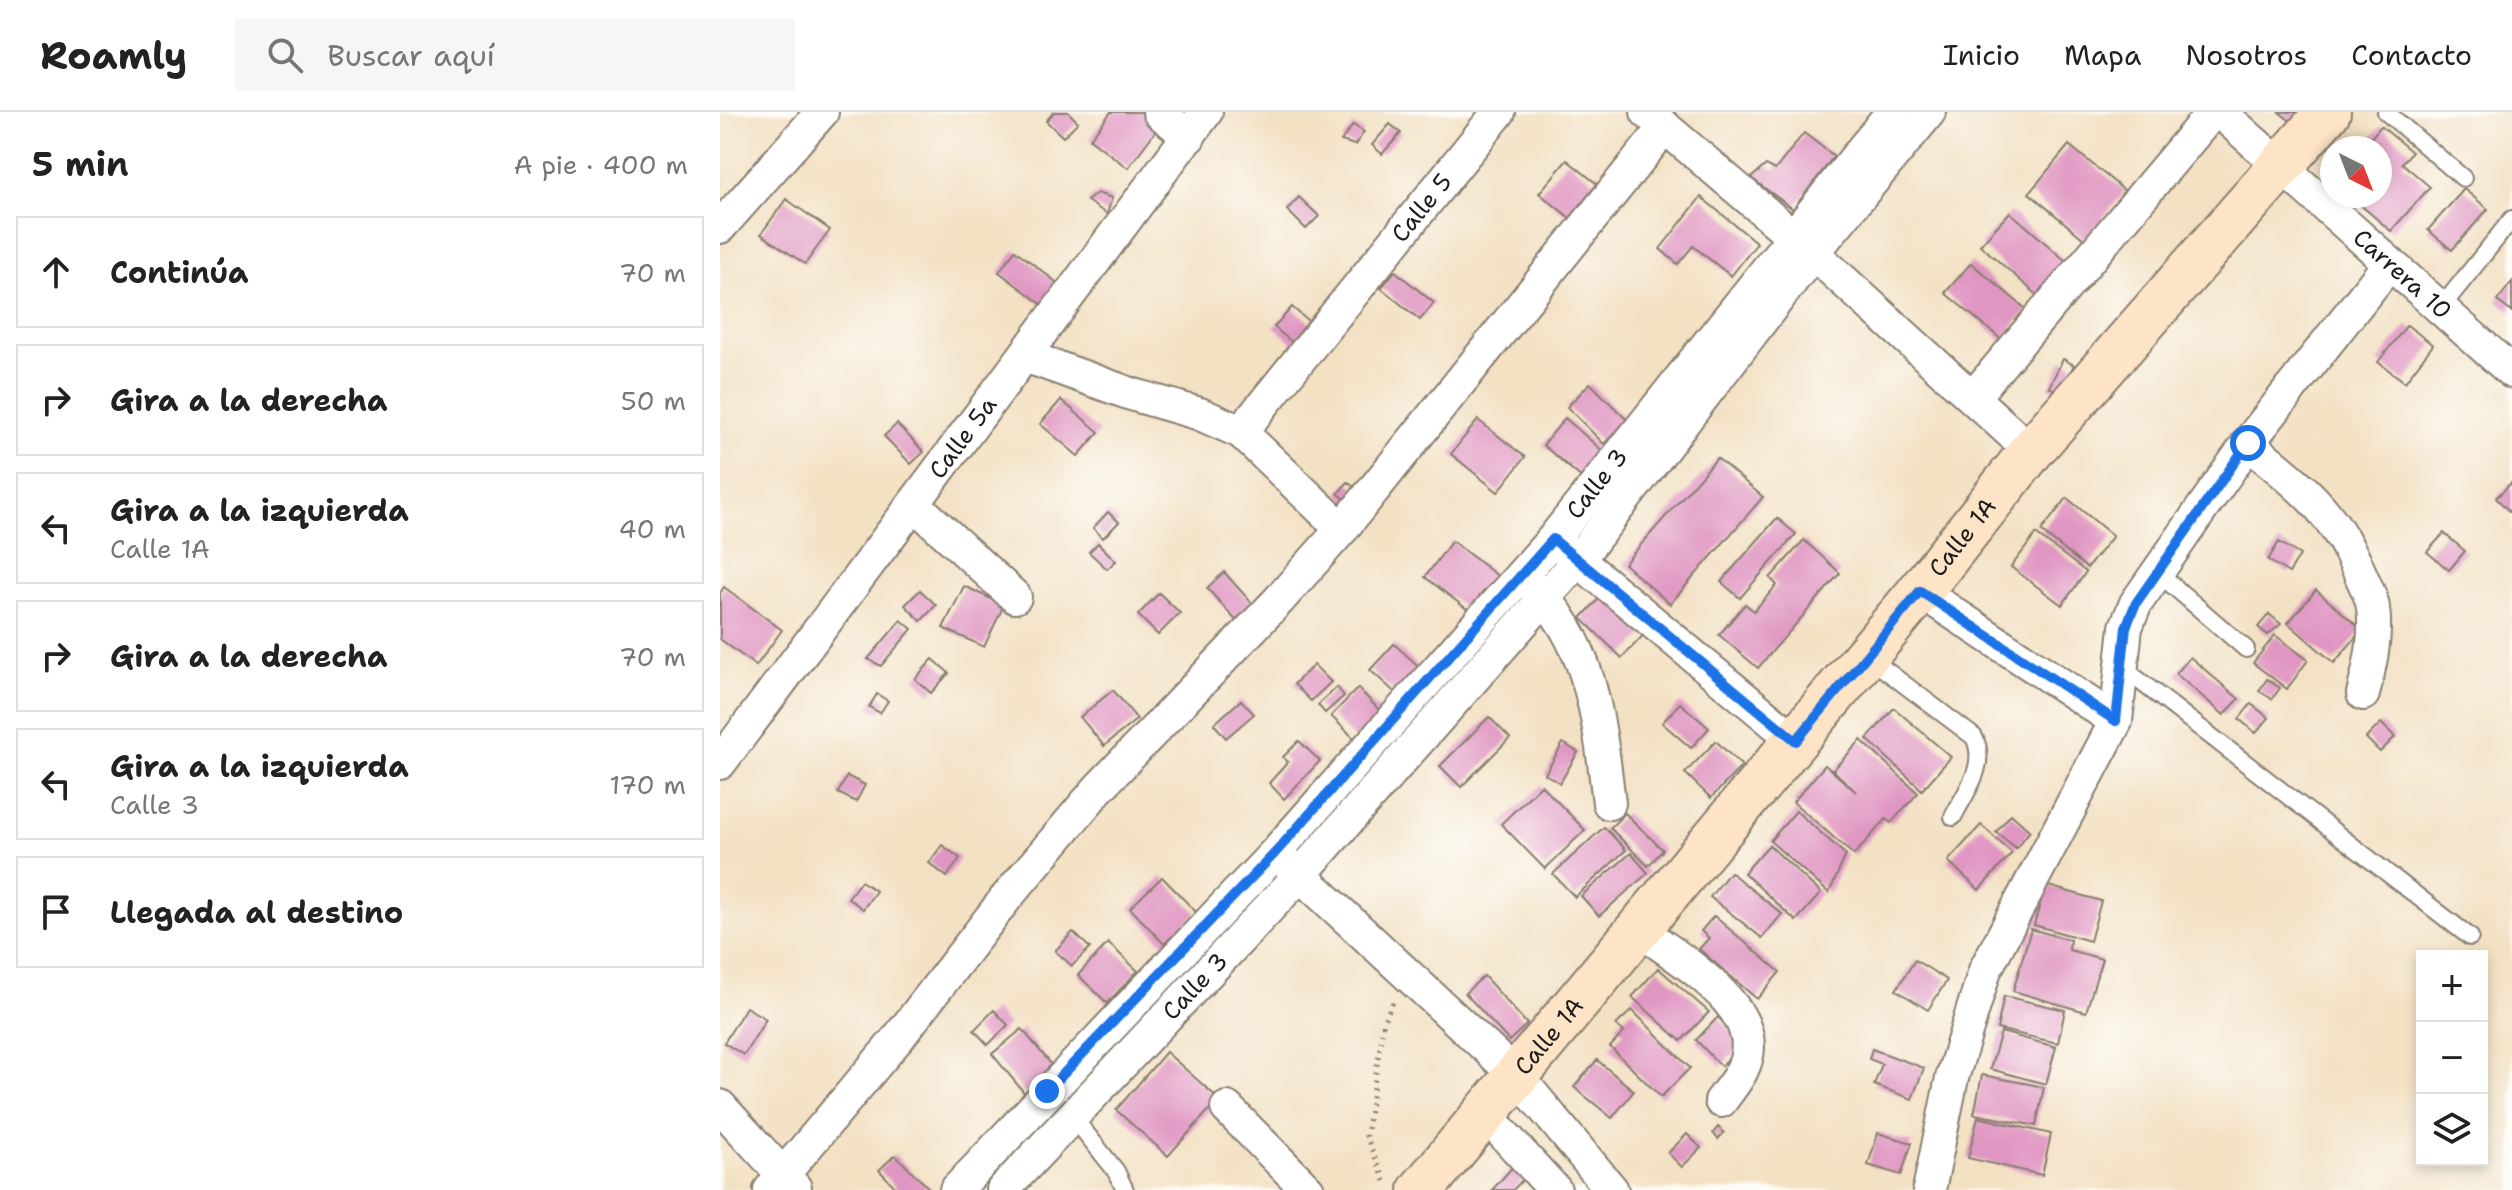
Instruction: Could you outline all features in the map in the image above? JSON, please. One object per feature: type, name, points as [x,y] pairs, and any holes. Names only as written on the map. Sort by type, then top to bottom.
[{"type":"street","points":[[720,227],[822,112]]},
{"type":"street","points":[[1159,112],[1198,124]]},
{"type":"street","name":"Calle 5","points":[[1241,432],[1499,112]]},
{"type":"street","name":"Calle 3","points":[[1003,1190],[1071,1114],[1300,875],[1578,560],[1803,244],[1892,112]]},
{"type":"street","name":"Calle 3","points":[[956,1190],[1275,853],[1553,539],[1803,244],[1929,112]]},
{"type":"street","points":[[1974,396],[2213,112]]},
{"type":"street","name":"Carrera 10","points":[[2220,112],[2512,372]]},
{"type":"street","name":"Calle 1A","points":[[1421,1190],[1867,656],[2031,451],[2328,112]]},
{"type":"street","points":[[720,1106],[783,1185],[1006,898],[1098,789],[1278,601],[1342,529],[1656,120],[1803,244],[1974,396],[2031,451]]},
{"type":"street","name":"Calle 5a","points":[[720,763],[1198,124]]},
{"type":"street","points":[[1929,1190],[1952,1078],[1985,970],[2116,721],[2126,627],[2136,603],[2248,443],[2389,264]]},
{"type":"street","points":[[1025,356],[1131,394],[1200,414],[1241,432],[1342,529]]},
{"type":"street","points":[[2248,443],[2310,496],[2336,523],[2349,548],[2373,605],[2373,650],[2363,694]]},
{"type":"street","points":[[914,504],[1015,597]]},
{"type":"street","points":[[1553,539],[1796,741]]},
{"type":"street","points":[[1520,575],[1545,597],[1564,621],[1598,711],[1609,803]]},
{"type":"street","points":[[1920,591],[2116,721]]},
{"type":"street","points":[[1275,853],[1518,1077],[1612,1190]]},
{"type":"street","points":[[1639,929],[1731,1002],[1745,1020],[1749,1042],[1743,1069],[1721,1101]]},
{"type":"street","points":[[1227,1108],[1308,1190]]},
{"type":"street","points":[[1485,1114],[1555,1190]]},
{"type":"lane","points":[[2386,112],[2463,178]]},
{"type":"lane","points":[[2440,309],[2512,219]]},
{"type":"lane","points":[[2157,572],[2246,649]]},
{"type":"lane","points":[[1867,656],[1974,737],[1982,752],[1979,767],[1953,817]]},
{"type":"lane","points":[[2123,668],[2470,937]]},
{"type":"lane","points":[[1047,1091],[1071,1114],[1116,1171],[1125,1190]]},
{"type":"path","points":[[1384,1190],[1386,1178],[1366,1136],[1384,1020],[1394,1000],[1416,982]]},
{"type":"building","points":[[1054,112],[1068,112],[1078,122],[1063,137],[1046,121]]},
{"type":"building","points":[[1111,112],[1143,112],[1160,125],[1128,168],[1090,139]]},
{"type":"building","points":[[2279,112],[2302,112],[2293,123]]},
{"type":"building","points":[[1390,124],[1401,133],[1382,154],[1372,145]]},
{"type":"building","points":[[1353,125],[1364,132],[1355,145],[1341,141]]},
{"type":"building","points":[[2381,126],[2412,152],[2402,163],[2430,187],[2391,231],[2364,208],[2392,208],[2392,136],[2372,136]]},
{"type":"building","points":[[1804,133],[1834,156],[1793,209],[1751,178],[1766,165],[1775,170]]},
{"type":"building","points":[[2069,145],[2125,191],[2085,240],[2029,193]]},
{"type":"building","points":[[1567,160],[1597,184],[1570,218],[1539,193]]},
{"type":"building","points":[[2464,189],[2488,209],[2452,250],[2428,230]]},
{"type":"building","points":[[1097,193],[1112,198],[1107,214],[1087,201]]},
{"type":"building","points":[[1299,197],[1319,216],[1306,229],[1287,210]]},
{"type":"building","points":[[1701,197],[1757,243],[1731,276],[1693,246],[1678,264],[1660,249]]},
{"type":"building","points":[[786,199],[830,230],[805,264],[761,234]]},
{"type":"building","points":[[2010,212],[2067,262],[2037,295],[1980,245]]},
{"type":"building","points":[[1015,250],[1060,285],[1044,306],[999,272]]},
{"type":"building","points":[[1971,263],[2027,310],[2002,340],[1945,293]]},
{"type":"building","points":[[1395,271],[1434,303],[1420,320],[1381,288]]},
{"type":"building","points":[[2512,282],[2512,312],[2497,301]]},
{"type":"building","points":[[1292,307],[1316,328],[1294,344],[1274,327]]},
{"type":"building","points":[[2407,325],[2433,345],[2405,382],[2378,362]]},
{"type":"building","points":[[2063,359],[2074,365],[2060,393],[2049,387]]},
{"type":"building","points":[[1590,383],[1627,420],[1604,444],[1567,407]]},
{"type":"building","points":[[1061,400],[1099,432],[1078,456],[1040,424]]},
{"type":"building","points":[[1565,418],[1605,453],[1583,479],[1543,445]]},
{"type":"building","points":[[1478,420],[1525,457],[1498,492],[1451,454]]},
{"type":"building","points":[[897,424],[924,452],[911,464],[884,436]]},
{"type":"building","points":[[1717,458],[1763,497],[1670,604],[1624,564]]},
{"type":"building","points":[[1348,482],[1365,496],[1355,508],[1338,493]]},
{"type":"building","points":[[2512,482],[2512,514],[2496,498]]},
{"type":"building","points":[[2067,498],[2113,536],[2087,568],[2041,531]]},
{"type":"building","points":[[1108,512],[1119,522],[1103,538],[1093,528]]},
{"type":"building","points":[[1777,518],[1796,534],[1740,598],[1721,582]]},
{"type":"building","points":[[2444,533],[2465,551],[2449,570],[2427,552]]},
{"type":"building","points":[[2036,534],[2086,572],[2062,605],[2011,567]]},
{"type":"building","points":[[1804,540],[1840,573],[1758,668],[1719,635],[1745,604],[1754,611],[1777,585],[1770,578]]},
{"type":"building","points":[[1452,541],[1499,577],[1472,613],[1425,577]]},
{"type":"building","points":[[2279,542],[2300,555],[2289,573],[2268,560]]},
{"type":"building","points":[[1098,543],[1116,561],[1107,569],[1089,552]]},
{"type":"building","points":[[1224,572],[1257,609],[1239,624],[1207,588]]},
{"type":"building","points":[[964,586],[1004,605],[984,647],[943,628]]},
{"type":"building","points":[[724,587],[782,630],[756,666],[720,639],[720,593]]},
{"type":"building","points":[[1608,589],[1649,629],[1622,658],[1581,618]]},
{"type":"building","points":[[920,590],[936,605],[921,621],[905,605]]},
{"type":"building","points":[[2316,590],[2362,630],[2334,663],[2288,623]]},
{"type":"building","points":[[1159,593],[1180,613],[1158,635],[1138,615]]},
{"type":"building","points":[[2269,614],[2281,624],[2268,635],[2258,627]]},
{"type":"building","points":[[901,620],[912,629],[881,666],[868,659]]},
{"type":"building","points":[[2275,635],[2308,660],[2287,689],[2253,663]]},
{"type":"building","points":[[1394,644],[1424,671],[1400,697],[1370,670]]},
{"type":"building","points":[[2190,657],[2239,699],[2224,715],[2176,674]]},
{"type":"building","points":[[933,659],[949,673],[931,693],[915,679]]},
{"type":"building","points":[[1314,665],[1331,682],[1311,701],[1294,684]]},
{"type":"building","points":[[2267,679],[2280,688],[2272,699],[2259,691]]},
{"type":"building","points":[[1337,687],[1344,696],[1325,713],[1318,705]]},
{"type":"building","points":[[1358,688],[1385,716],[1359,743],[1331,716]]},
{"type":"building","points":[[1113,690],[1137,719],[1104,746],[1080,717]]},
{"type":"building","points":[[877,694],[888,701],[880,713],[869,707]]},
{"type":"building","points":[[1241,700],[1254,714],[1226,738],[1214,724]]},
{"type":"building","points":[[1680,703],[1709,728],[1691,748],[1662,723]]},
{"type":"building","points":[[2251,704],[2269,718],[2256,733],[2239,719]]},
{"type":"building","points":[[1894,708],[1951,757],[1922,790],[1867,739]]},
{"type":"building","points":[[1489,717],[1510,738],[1461,787],[1440,766]]},
{"type":"building","points":[[2381,723],[2395,737],[2380,752],[2366,738]]},
{"type":"building","points":[[1861,740],[1918,793],[1891,823],[1886,819],[1854,855],[1793,802],[1825,765],[1856,792],[1833,770]]},
{"type":"building","points":[[1299,741],[1320,761],[1284,799],[1269,783],[1288,762],[1283,757]]},
{"type":"building","points":[[1716,741],[1742,766],[1711,798],[1685,773]]},
{"type":"building","points":[[1563,743],[1578,752],[1560,783],[1545,774]]},
{"type":"building","points":[[847,776],[865,785],[856,802],[838,793]]},
{"type":"building","points":[[1541,785],[1585,830],[1545,869],[1501,824]]},
{"type":"building","points":[[1796,811],[1846,855],[1829,893],[1770,841]]},
{"type":"building","points":[[1625,813],[1663,850],[1648,866],[1610,828]]},
{"type":"building","points":[[2011,814],[2030,831],[2016,848],[1996,832]]},
{"type":"building","points":[[1981,825],[2012,853],[1979,890],[1948,861]]},
{"type":"building","points":[[1604,827],[1626,850],[1575,897],[1553,874]]},
{"type":"building","points":[[942,845],[960,858],[947,877],[929,863]]},
{"type":"building","points":[[1769,845],[1821,893],[1796,921],[1744,873]]},
{"type":"building","points":[[1631,853],[1648,873],[1599,916],[1581,896]]},
{"type":"building","points":[[1730,872],[1782,914],[1762,938],[1710,897]]},
{"type":"building","points":[[1162,877],[1197,913],[1164,944],[1130,908]]},
{"type":"building","points":[[861,881],[876,891],[863,909],[848,898]]},
{"type":"building","points":[[2045,885],[2101,901],[2090,941],[2034,925]]},
{"type":"building","points":[[1714,916],[1780,972],[1757,999],[1699,949],[1709,938],[1701,931]]},
{"type":"building","points":[[2031,929],[2070,940],[2069,950],[2102,959],[2086,1012],[2013,991]]},
{"type":"building","points":[[1073,932],[1090,948],[1072,966],[1055,951]]},
{"type":"building","points":[[1108,943],[1138,971],[1107,1003],[1078,975]]},
{"type":"building","points":[[1915,960],[1947,980],[1928,1010],[1896,990]]},
{"type":"building","points":[[1658,968],[1709,1012],[1681,1041],[1632,997]]},
{"type":"building","points":[[1484,976],[1527,1024],[1509,1041],[1465,993]]},
{"type":"building","points":[[2004,996],[2065,1010],[2058,1043],[1997,1029]]},
{"type":"building","points":[[746,1007],[766,1019],[744,1055],[724,1043]]},
{"type":"building","points":[[994,1010],[1008,1025],[988,1045],[974,1030]]},
{"type":"building","points":[[1632,1010],[1690,1068],[1661,1097],[1610,1047],[1624,1032],[1616,1025]]},
{"type":"building","points":[[1718,1017],[1744,1043],[1721,1066],[1696,1040]]},
{"type":"building","points":[[1022,1029],[1056,1070],[1026,1095],[992,1054]]},
{"type":"building","points":[[2001,1032],[2056,1047],[2046,1084],[1990,1069]]},
{"type":"building","points":[[1872,1049],[1924,1068],[1912,1099],[1874,1085],[1882,1064],[1869,1059]]},
{"type":"building","points":[[1166,1052],[1219,1099],[1168,1156],[1116,1110]]},
{"type":"building","points":[[1597,1060],[1634,1091],[1612,1118],[1574,1087]]},
{"type":"building","points":[[1982,1075],[2044,1087],[2036,1126],[1974,1114]]},
{"type":"building","points":[[1978,1117],[2051,1134],[2042,1175],[1968,1158]]},
{"type":"building","points":[[1718,1127],[1724,1133],[1718,1139],[1713,1133]]},
{"type":"building","points":[[1878,1133],[1912,1143],[1901,1175],[1868,1165]]},
{"type":"building","points":[[1687,1134],[1701,1148],[1682,1167],[1668,1153]]},
{"type":"building","points":[[895,1155],[931,1190],[898,1190],[879,1170]]},
{"type":"building","points":[[1517,1162],[1529,1173],[1513,1190],[1492,1190]]},
{"type":"route","points":[[1047,1091],[1275,853],[1553,539],[1796,741],[1920,591],[2116,721],[2126,627],[2136,603],[2248,443]]}]
